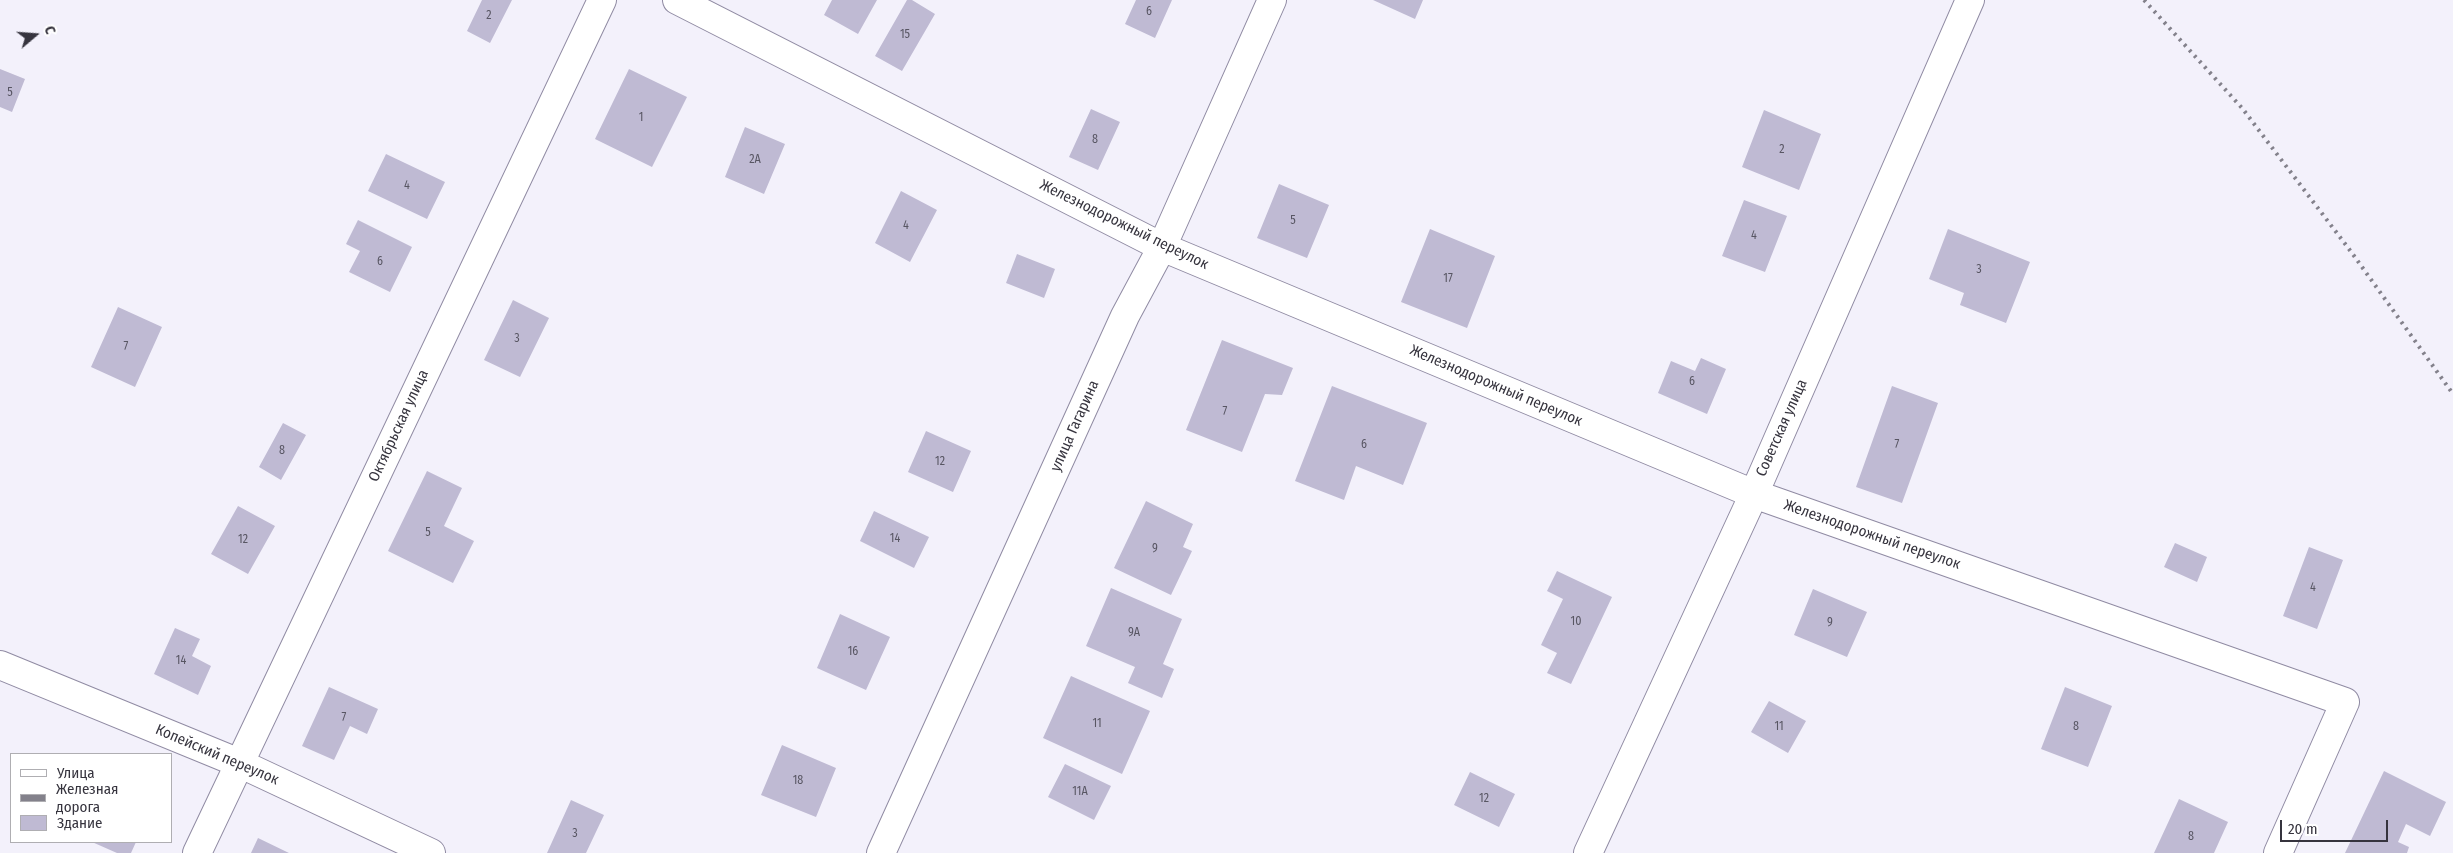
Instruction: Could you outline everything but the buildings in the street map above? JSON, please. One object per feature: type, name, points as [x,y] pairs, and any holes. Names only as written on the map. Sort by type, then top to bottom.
[{"type":"street","name":"Октябрьская улица","points":[[196,853],[602,0]]},
{"type":"street","name":"Железнодорожный переулок","points":[[677,0],[1162,247],[1754,494],[2345,702],[2278,853]]},
{"type":"street","name":"улица Гагарина","points":[[880,853],[1125,316],[1162,247],[1272,0]]},
{"type":"street","name":"Советская улица","points":[[1588,853],[1754,494],[1970,0]]},
{"type":"street","name":"Копейский переулок","points":[[0,664],[239,763],[431,853]]},
{"type":"railway","points":[[2144,0],[2242,108],[2352,253],[2453,394]]}]
